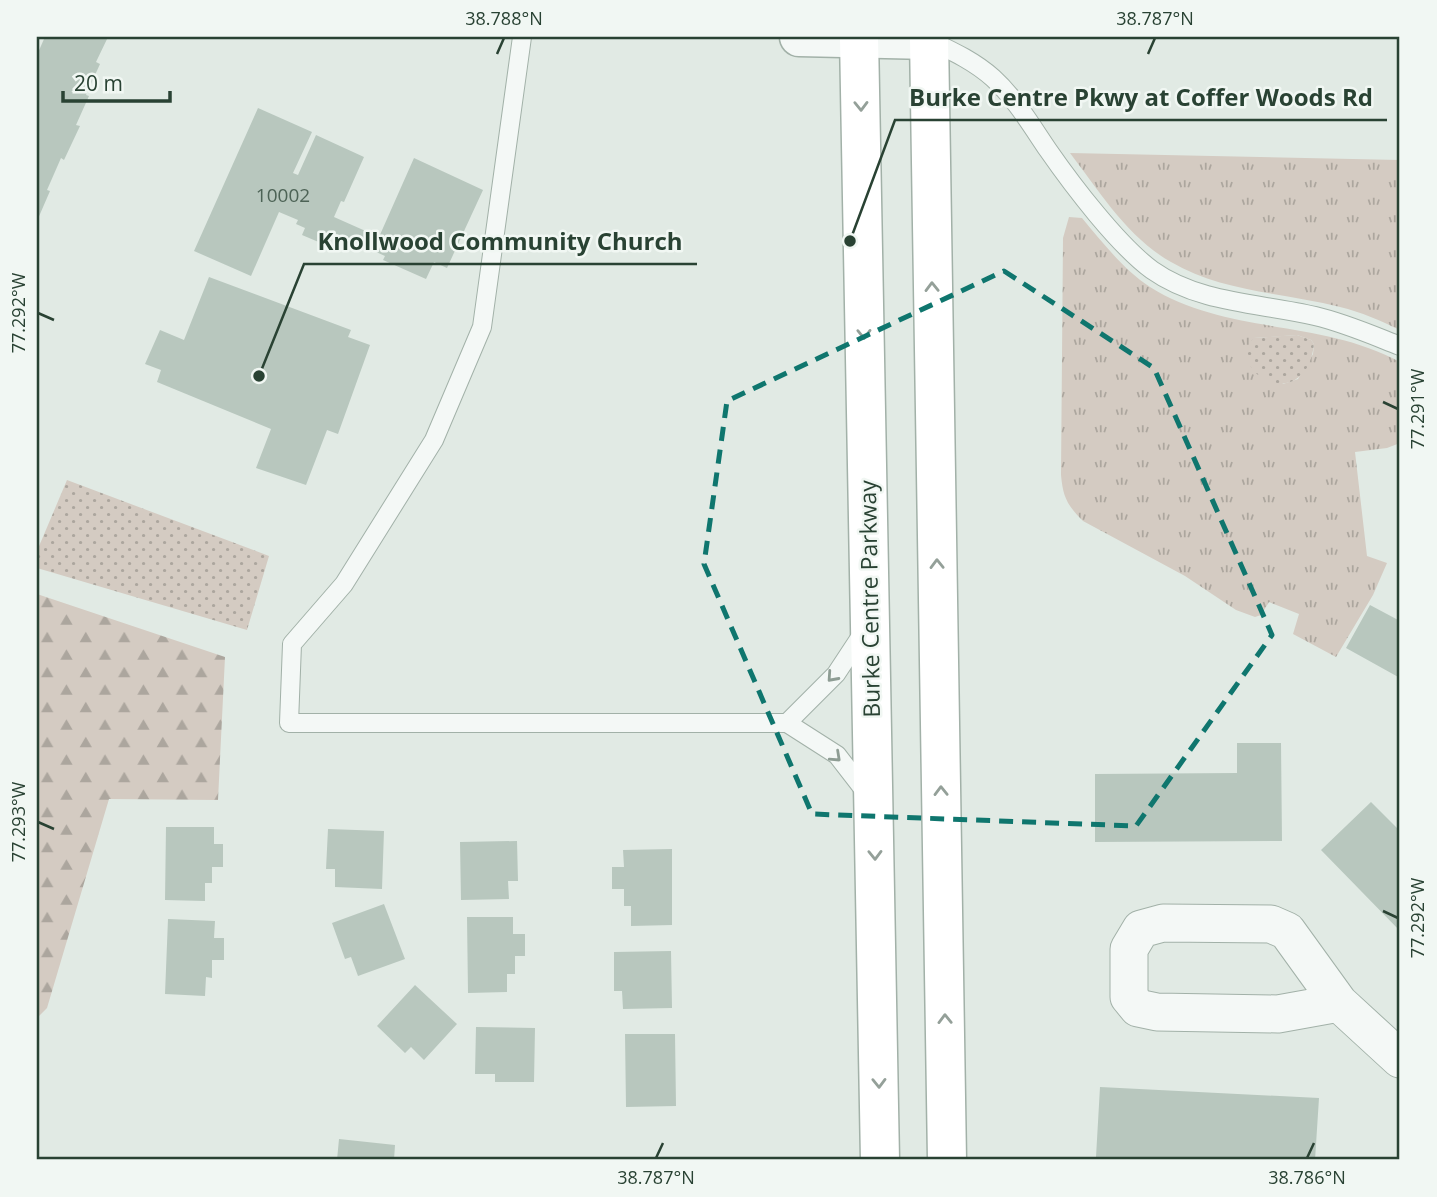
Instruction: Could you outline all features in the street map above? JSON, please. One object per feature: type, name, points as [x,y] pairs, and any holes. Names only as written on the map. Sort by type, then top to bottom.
[{"type":"main road","name":"Burke Centre Parkway","points":[[859,37],[880,1160]]},
{"type":"main road","points":[[929,38],[947,1160]]},
{"type":"street","points":[[799,37],[929,38]]},
{"type":"street","points":[[1339,1003],[1278,1014],[1157,1012],[1138,1008],[1129,997],[1129,949],[1141,929],[1163,923],[1271,924],[1287,931],[1339,1003],[1400,1059]]},
{"type":"lane","points":[[522,37],[482,327],[434,440],[344,584],[292,643],[289,723],[787,723],[837,755],[874,803]]},
{"type":"lane","points":[[929,38],[962,55],[993,78],[1019,108],[1090,206],[1152,270],[1188,289],[1224,300],[1315,316],[1354,327],[1400,346]]},
{"type":"lane","points":[[787,723],[836,674],[868,624]]},
{"type":"highlighted area","points":[[1004,271],[1154,368],[1272,635],[1136,826],[812,814],[704,564],[727,401]]},
{"type":"green space","points":[[1070,153],[1400,160],[1400,330],[1348,309],[1211,280],[1171,262],[1128,227]]},
{"type":"green space","points":[[1069,217],[1082,218],[1131,272],[1150,287],[1179,302],[1210,313],[1339,339],[1370,348],[1400,362],[1400,443],[1387,448],[1355,452],[1367,556],[1387,563],[1373,595],[1336,657],[1293,634],[1299,614],[1269,602],[1261,615],[1255,617],[1236,610],[1185,576],[1083,521],[1070,505],[1063,489],[1061,475],[1063,238]],"holes":[[[1297,335],[1311,340],[1314,344],[1313,354],[1298,379],[1283,384],[1254,338]]]},
{"type":"green space","points":[[1297,335],[1311,340],[1314,344],[1308,366],[1297,378],[1284,383],[1270,382],[1258,375],[1250,365],[1248,352],[1253,338]]},
{"type":"green space","points":[[67,480],[269,556],[247,630],[37,568],[37,551]]},
{"type":"green space","points":[[37,594],[225,657],[218,800],[109,799],[47,1008],[37,1018]]},
{"type":"building","points":[[39,37],[108,37],[96,62],[100,64],[76,125],[80,126],[64,160],[61,158],[37,221],[37,55],[44,39]]},
{"type":"building","points":[[258,108],[312,132],[293,173],[298,175],[316,135],[364,157],[344,202],[341,201],[334,217],[379,237],[414,158],[483,190],[447,268],[434,262],[426,279],[383,260],[385,256],[334,233],[328,246],[302,235],[305,228],[296,224],[298,220],[279,212],[251,276],[194,251]]},
{"type":"building","points":[[209,277],[351,330],[348,337],[370,345],[338,434],[327,430],[306,485],[256,468],[271,429],[157,382],[161,370],[145,364],[160,330],[184,340]]},
{"type":"building","points":[[1370,605],[1400,621],[1400,678],[1346,648]]},
{"type":"building","points":[[1237,743],[1281,743],[1282,841],[1095,842],[1095,774],[1237,773]]},
{"type":"building","points":[[1371,802],[1400,831],[1400,931],[1321,850]]},
{"type":"building","points":[[166,827],[214,827],[214,844],[223,844],[223,867],[212,867],[212,883],[205,883],[205,901],[165,900]]},
{"type":"building","points":[[328,829],[384,831],[382,889],[335,887],[335,869],[326,869]]},
{"type":"building","points":[[517,841],[518,881],[508,881],[509,899],[461,900],[460,842]]},
{"type":"building","points":[[672,849],[672,925],[631,926],[631,906],[624,906],[624,889],[612,889],[612,867],[624,867],[623,850]]},
{"type":"building","points":[[384,904],[405,959],[358,976],[351,957],[345,959],[332,923]]},
{"type":"building","points":[[467,917],[513,917],[513,934],[525,934],[525,956],[515,956],[515,974],[507,974],[507,992],[468,993]]},
{"type":"building","points":[[168,919],[215,921],[214,938],[224,938],[224,960],[212,960],[212,978],[206,977],[205,996],[165,994]]},
{"type":"building","points":[[671,951],[672,1008],[623,1009],[622,991],[614,991],[614,952]]},
{"type":"building","points":[[415,985],[457,1024],[424,1060],[411,1047],[405,1053],[377,1026]]},
{"type":"building","points":[[476,1027],[535,1028],[534,1082],[495,1082],[495,1074],[475,1074]]},
{"type":"building","points":[[625,1034],[675,1034],[676,1106],[626,1107]]},
{"type":"building","points":[[1100,1087],[1319,1098],[1315,1160],[1149,1160],[1096,1157]]},
{"type":"building","points":[[339,1139],[395,1145],[394,1160],[337,1160]]},
{"type":"place","name":"Burke Centre Pkwy at Coffer Woods Rd","points":[[850,241]]},
{"type":"place","name":"Knollwood Community Church","points":[[259,376]]}]
